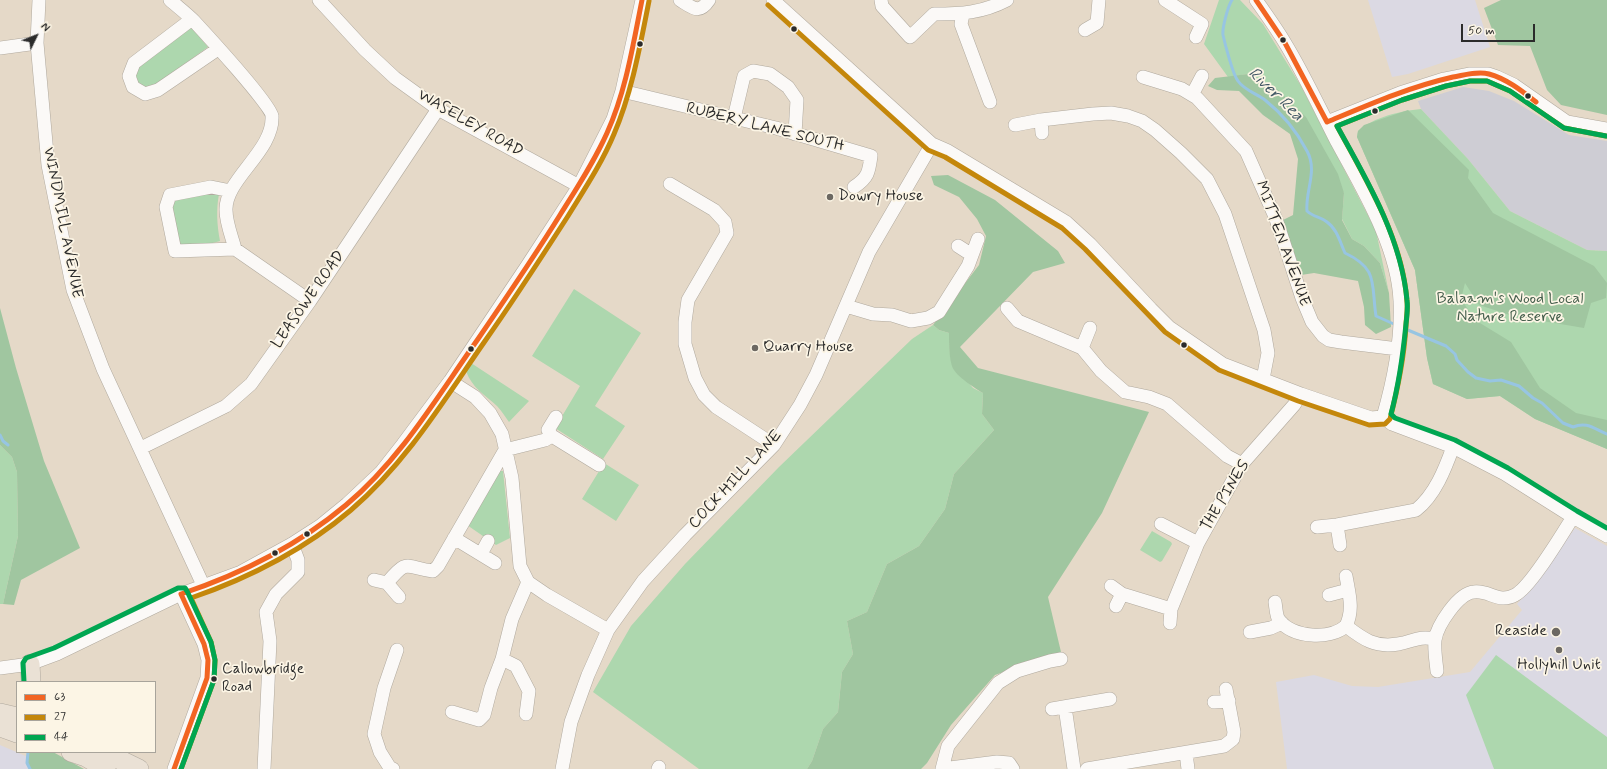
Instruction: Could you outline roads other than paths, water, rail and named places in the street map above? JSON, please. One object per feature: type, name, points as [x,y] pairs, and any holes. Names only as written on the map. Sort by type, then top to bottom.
[{"type":"highway","points":[[0,712],[16,709]]},
{"type":"highway","points":[[0,712],[16,717]]},
{"type":"highway","points":[[0,727],[16,733]]},
{"type":"highway","points":[[74,753],[86,757],[106,769]]},
{"type":"highway","points":[[106,753],[139,769]]},
{"type":"street","name":"WINDMILL AVENUE","points":[[40,0],[37,44],[48,165],[73,290],[103,369],[141,448],[204,587]]},
{"type":"street","points":[[170,0],[192,19],[266,103],[272,115],[268,139],[231,191],[226,209],[235,249]]},
{"type":"street","name":"WASELEY ROAD","points":[[318,0],[365,50],[395,78],[438,109],[579,186]]},
{"type":"street","points":[[0,668],[31,673],[57,654],[181,594],[204,587],[241,572],[292,544],[320,526],[347,504],[381,472],[450,381],[528,266],[579,186],[613,119],[622,91],[642,0]]},
{"type":"street","points":[[680,0],[694,8],[699,9],[704,7],[709,0]]},
{"type":"street","points":[[773,0],[932,144],[954,155],[1066,222],[1090,244],[1169,327],[1223,364],[1301,394],[1372,418],[1383,417],[1392,424],[1453,447],[1505,474],[1573,517],[1607,536]]},
{"type":"street","points":[[881,0],[882,6],[910,37],[934,14],[963,14],[1007,0]]},
{"type":"street","points":[[1085,30],[1097,24],[1099,0]]},
{"type":"street","points":[[1165,0],[1202,24],[1196,37]]},
{"type":"street","points":[[1256,0],[1285,43],[1327,122],[1381,228],[1394,264],[1400,300],[1398,349],[1392,384],[1383,417]]},
{"type":"street","points":[[963,14],[961,24],[990,102]]},
{"type":"street","points":[[192,19],[134,63],[129,76],[133,87],[146,94],[158,90],[218,49]]},
{"type":"street","points":[[0,48],[37,44]]},
{"type":"street","points":[[734,118],[744,76],[753,71],[770,74],[788,86],[797,100],[795,134]]},
{"type":"street","points":[[1327,122],[1400,92],[1469,74],[1488,74],[1514,86],[1566,122],[1607,129]]},
{"type":"street","points":[[1192,95],[1202,76]]},
{"type":"street","name":"MITTEN AVENUE","points":[[1143,77],[1182,89],[1197,98],[1246,151],[1276,219],[1302,298],[1312,322],[1322,336],[1329,340],[1398,349]]},
{"type":"street","name":"RUBERY LANE SOUTH","points":[[622,91],[734,118],[871,156],[870,171],[863,181],[854,187]]},
{"type":"street","name":"LEASOWE ROAD","points":[[141,448],[226,406],[251,384],[310,301],[438,109]]},
{"type":"street","points":[[1016,125],[1041,126],[1110,113],[1128,116],[1142,121],[1155,130],[1207,179],[1225,214],[1264,330],[1268,353],[1263,379]]},
{"type":"street","name":"COCK HILL LANE","points":[[562,769],[571,722],[588,675],[608,630],[643,581],[685,535],[774,445],[800,405],[816,376],[869,252],[932,144]]},
{"type":"street","points":[[670,184],[714,210],[725,222],[727,233],[688,300],[685,322],[685,344],[695,378],[704,395],[716,407],[774,445]]},
{"type":"street","points":[[231,191],[211,187],[170,195],[166,207],[175,251],[235,249],[310,301]]},
{"type":"street","points":[[846,306],[872,314],[892,315],[911,321],[928,318],[939,312],[968,266],[978,239]]},
{"type":"street","points":[[958,246],[972,255]]},
{"type":"street","points":[[1008,308],[1015,326],[1082,348],[1101,370],[1125,392],[1149,397],[1167,404],[1227,456],[1242,464]]},
{"type":"street","points":[[1082,348],[1090,328]]},
{"type":"street","points":[[450,381],[475,397],[490,413],[502,434],[512,478],[520,566],[528,582],[547,595],[608,630]]},
{"type":"street","name":"THE PINES","points":[[1170,623],[1171,609],[1198,543],[1242,464],[1294,406],[1301,394]]},
{"type":"street","points":[[556,417],[548,430],[552,436],[599,465]]},
{"type":"street","points":[[387,583],[400,567],[410,565],[433,571],[444,559],[454,538],[505,450],[545,440],[552,436]]},
{"type":"street","points":[[1317,527],[1337,525],[1416,510],[1421,506],[1434,488],[1446,468],[1453,447]]},
{"type":"street","points":[[1437,671],[1435,639],[1447,614],[1460,599],[1472,592],[1482,592],[1503,599],[1516,595],[1530,581],[1573,517]]},
{"type":"street","name":"THE PINES","points":[[1161,524],[1198,543]]},
{"type":"street","points":[[1337,525],[1340,544]]},
{"type":"street","points":[[454,538],[495,563]]},
{"type":"street","points":[[481,554],[488,541]]},
{"type":"street","points":[[264,769],[270,641],[262,611],[276,594],[298,572],[298,560],[292,544]]},
{"type":"street","points":[[1276,602],[1278,619],[1294,632],[1321,635],[1340,631],[1346,626],[1351,616],[1346,576]]},
{"type":"street","points":[[374,580],[387,583],[399,597]]},
{"type":"street","points":[[452,712],[479,720],[484,715],[490,688],[502,659],[512,619],[528,582]]},
{"type":"street","points":[[1111,586],[1119,600],[1171,609]]},
{"type":"street","points":[[1329,595],[1348,590]]},
{"type":"street","points":[[174,769],[207,678],[208,660],[204,644],[181,594]]},
{"type":"street","points":[[1250,632],[1271,628],[1282,623]]},
{"type":"street","points":[[1346,626],[1364,640],[1380,644],[1398,644],[1421,637],[1435,639]]},
{"type":"street","points":[[393,769],[380,752],[374,734],[384,688],[397,650]]},
{"type":"street","points":[[502,659],[516,666],[529,691],[526,714]]},
{"type":"street","points":[[1013,769],[1009,763],[997,762],[942,769],[948,746],[998,683],[1017,671],[1061,659]]},
{"type":"street","points":[[1093,769],[1224,746],[1233,739],[1234,732],[1227,695],[1214,702]]},
{"type":"street","points":[[1074,769],[1058,708],[1110,699]]},
{"type":"street","points":[[1186,752],[1188,769]]},
{"type":"waterway","name":"River Rea","points":[[1232,0],[1223,27],[1223,35],[1229,59],[1236,78],[1244,87],[1265,100],[1278,111],[1298,136],[1307,151],[1311,166],[1307,211],[1312,215],[1325,220],[1338,236],[1345,253],[1363,265],[1371,278],[1376,316],[1396,325]]},
{"type":"waterway","name":"River Rea","points":[[1403,328],[1446,346],[1455,354],[1457,360],[1468,372],[1476,378],[1490,381],[1501,380],[1519,386],[1533,398],[1542,403],[1563,423],[1573,427],[1578,425],[1586,425],[1607,434]]},
{"type":"waterway","points":[[0,435],[3,441],[8,445]]},
{"type":"waterway","points":[[28,753],[27,763],[30,769]]},
{"type":"place","name":"Dowry House","points":[[830,197]]},
{"type":"place","name":"Quarry House","points":[[755,348]]},
{"type":"place","name":"Reaside","points":[[1556,632]]},
{"type":"place","name":"Hollyhill Unit","points":[[1559,650]]},
{"type":"place","name":"Callowbridge Road","points":[[214,679]]},
{"type":"park label","name":"Balaam's Wood Local Nature Reserve","points":[[1510,309]]}]
